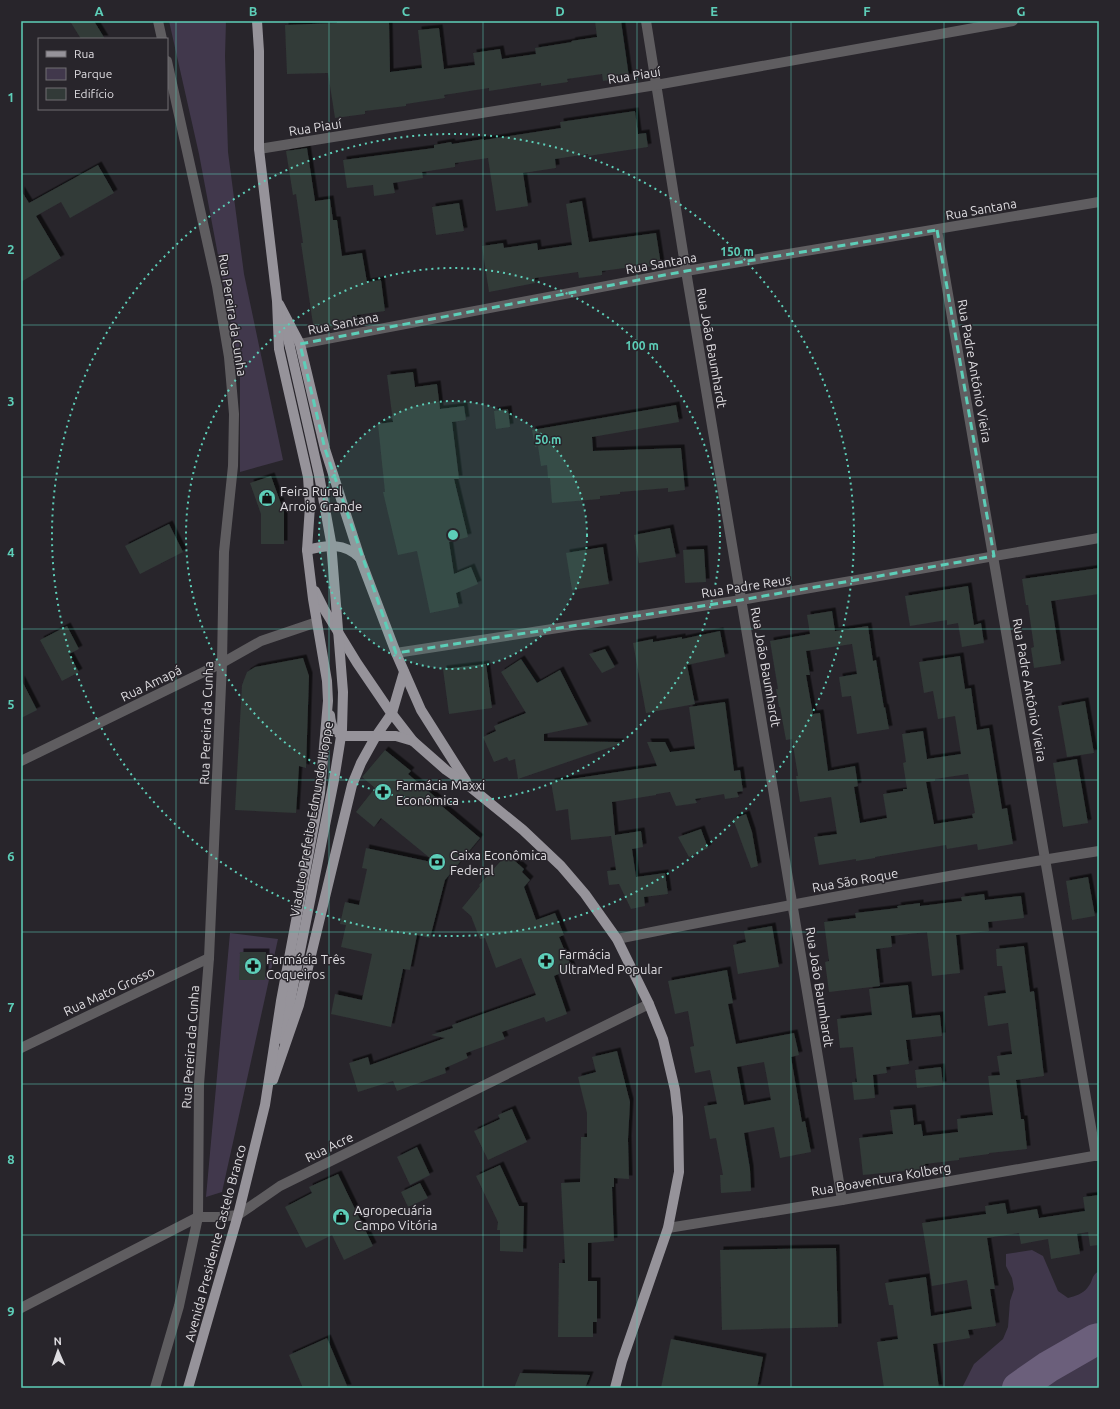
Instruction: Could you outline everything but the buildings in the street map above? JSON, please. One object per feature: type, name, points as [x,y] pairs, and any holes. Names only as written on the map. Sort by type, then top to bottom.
[{"type":"main road","points":[[257,21],[259,51],[259,149],[277,300],[300,344],[324,449],[360,558],[396,653],[425,716],[470,786]]},
{"type":"main road","name":"Viaduto Prefeito Edmundo Hoppe","points":[[265,1105],[290,1002],[334,780],[342,730],[343,692],[331,542],[319,475],[290,347],[277,300]]},
{"type":"main road","name":"Avenida Presidente Castelo Branco","points":[[265,1105],[281,1001],[320,793],[328,701],[327,681],[307,550],[310,506],[308,477],[279,349],[277,300]]},
{"type":"main road","points":[[307,550],[324,546],[337,546],[354,552],[360,558]]},
{"type":"main road","points":[[311,584],[346,647],[413,741],[446,770],[470,786],[517,825],[561,866],[585,894],[617,940],[649,1004],[663,1039],[675,1090],[678,1117],[679,1172],[668,1228],[622,1361],[615,1388]]},
{"type":"main road","name":"Avenida Presidente Castelo Branco","points":[[188,1388],[238,1215],[265,1105],[299,1005],[352,785],[361,763],[376,736],[392,713],[404,672]]},
{"type":"main road","points":[[328,701],[330,722],[336,733],[352,737],[396,736],[413,741]]},
{"type":"street","points":[[158,21],[162,38]]},
{"type":"street","name":"Rua João Baumhardt","points":[[646,21],[686,271],[842,1200]]},
{"type":"street","name":"Rua Piauí","points":[[259,149],[656,85],[1013,21]]},
{"type":"street","name":"Rua Pereira da Cunha","points":[[155,1388],[179,1306],[198,1217],[199,1084],[209,958],[222,662],[224,552],[233,459],[234,414],[230,357],[217,286],[168,66]]},
{"type":"street","name":"Rua Santana","points":[[300,344],[686,271],[1099,202]]},
{"type":"street","name":"Rua Padre Antônio Vieira","points":[[937,230],[1098,1156]]},
{"type":"street","name":"Rua Padre Reus","points":[[396,653],[741,600],[1099,538]]},
{"type":"street","name":"Rua Amapá","points":[[21,761],[222,662],[261,641],[317,622]]},
{"type":"street","name":"Rua São Roque","points":[[617,940],[793,904],[1099,851]]},
{"type":"street","name":"Rua Mato Grosso","points":[[21,1048],[209,958]]},
{"type":"street","name":"Rua Acre","points":[[21,1308],[198,1217],[238,1215],[280,1186],[649,1004]]},
{"type":"street","name":"Rua Boaventura Kolberg","points":[[668,1228],[1098,1156]]},
{"type":"highlighted area","points":[[937,230],[994,556],[741,600],[396,653],[325,449],[300,344],[686,271]]},
{"type":"green space","points":[[169,21],[226,21],[225,56],[228,152],[244,274],[283,460],[240,472],[240,372],[199,154]]},
{"type":"green space","points":[[230,933],[278,939],[222,1192],[206,1197]]},
{"type":"green space","points":[[1032,1250],[1043,1256],[1058,1291],[1068,1298],[1084,1291],[1090,1285],[1094,1275],[1099,1271],[1099,1388],[962,1388],[974,1364],[1003,1339],[1008,1327],[1010,1301],[1014,1289],[1012,1278],[1006,1266],[1006,1254]]},
{"type":"waterway","points":[[1018,1388],[1048,1367],[1099,1339]]},
{"type":"place","name":"Feira Rural Arroio Grande","points":[[267,498]]},
{"type":"place","name":"Farmácia Maxxi Econômica","points":[[383,792]]},
{"type":"place","name":"Caixa Econômica Federal","points":[[437,862]]},
{"type":"place","name":"Farmácia UltraMed Popular","points":[[546,961]]},
{"type":"place","name":"Farmácia Três Coqueiros","points":[[253,966]]},
{"type":"place","name":"Agropecuária Campo Vitória","points":[[341,1217]]}]
